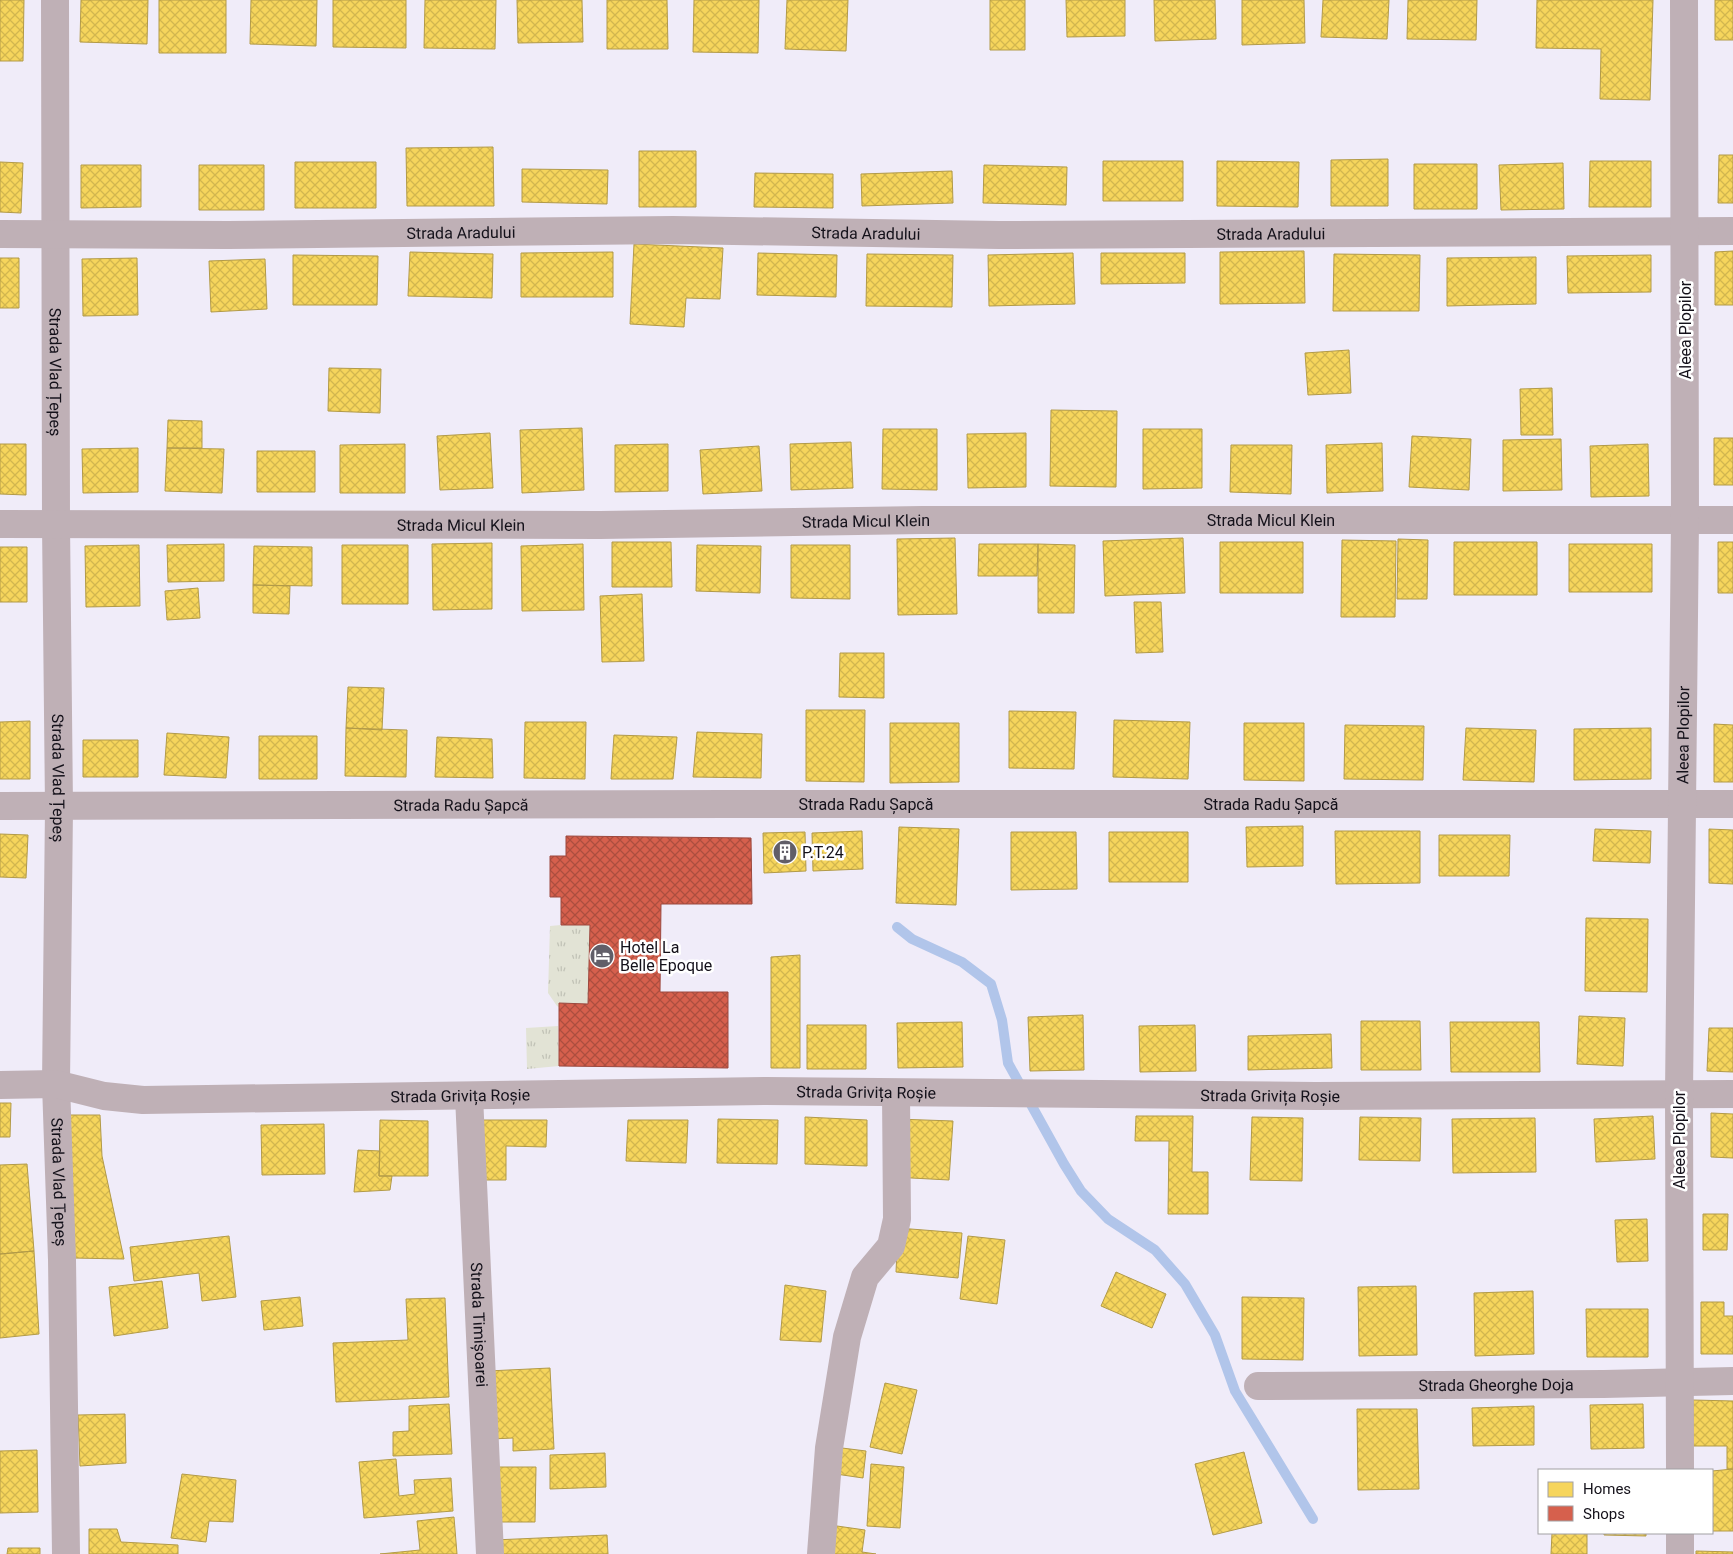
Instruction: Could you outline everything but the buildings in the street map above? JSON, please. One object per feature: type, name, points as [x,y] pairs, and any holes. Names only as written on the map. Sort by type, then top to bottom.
[{"type":"street","name":"Strada Vlad Țepeș","points":[[55,0],[58,807],[56,1084],[62,1280],[66,1554]]},
{"type":"street","name":"Aleea Plopilor","points":[[1680,1469],[1678,1094],[1685,520],[1684,0]]},
{"type":"street","name":"Strada Aradului","points":[[0,234],[228,235],[673,230],[1009,235],[1733,231]]},
{"type":"street","name":"Strada Micul Klein","points":[[0,524],[600,525],[922,520],[1733,520]]},
{"type":"street","name":"Strada Radu Șapcă","points":[[0,806],[1733,804]]},
{"type":"street","name":"Strada Grivița Roșie","points":[[0,1085],[56,1084],[104,1096],[143,1100],[766,1091],[1486,1096],[1733,1094]]},
{"type":"street","points":[[821,1554],[829,1448],[846,1337],[865,1277],[891,1246],[897,1219],[896,1093]]},
{"type":"street","name":"Strada Timișoarei","points":[[469,1096],[490,1554]]},
{"type":"street","name":"Strada Gheorghe Doja","points":[[1258,1386],[1604,1384],[1733,1381]]},
{"type":"street","points":[[1680,1534],[1680,1554]]},
{"type":"green space","points":[[590,925],[588,1004],[566,1011],[557,1006],[548,993],[550,926]]},
{"type":"green space","points":[[558,1026],[559,1066],[527,1069],[526,1028]]},
{"type":"waterway","points":[[897,927],[912,939],[962,962],[991,984],[1002,1020],[1008,1063],[1064,1164],[1081,1191],[1108,1219],[1155,1250],[1185,1284],[1215,1335],[1235,1391],[1313,1519]]},
{"type":"place","name":"P.T.24","points":[[785,852]]},
{"type":"place","name":"Hotel La Belle Epoque","points":[[602,956]]}]
